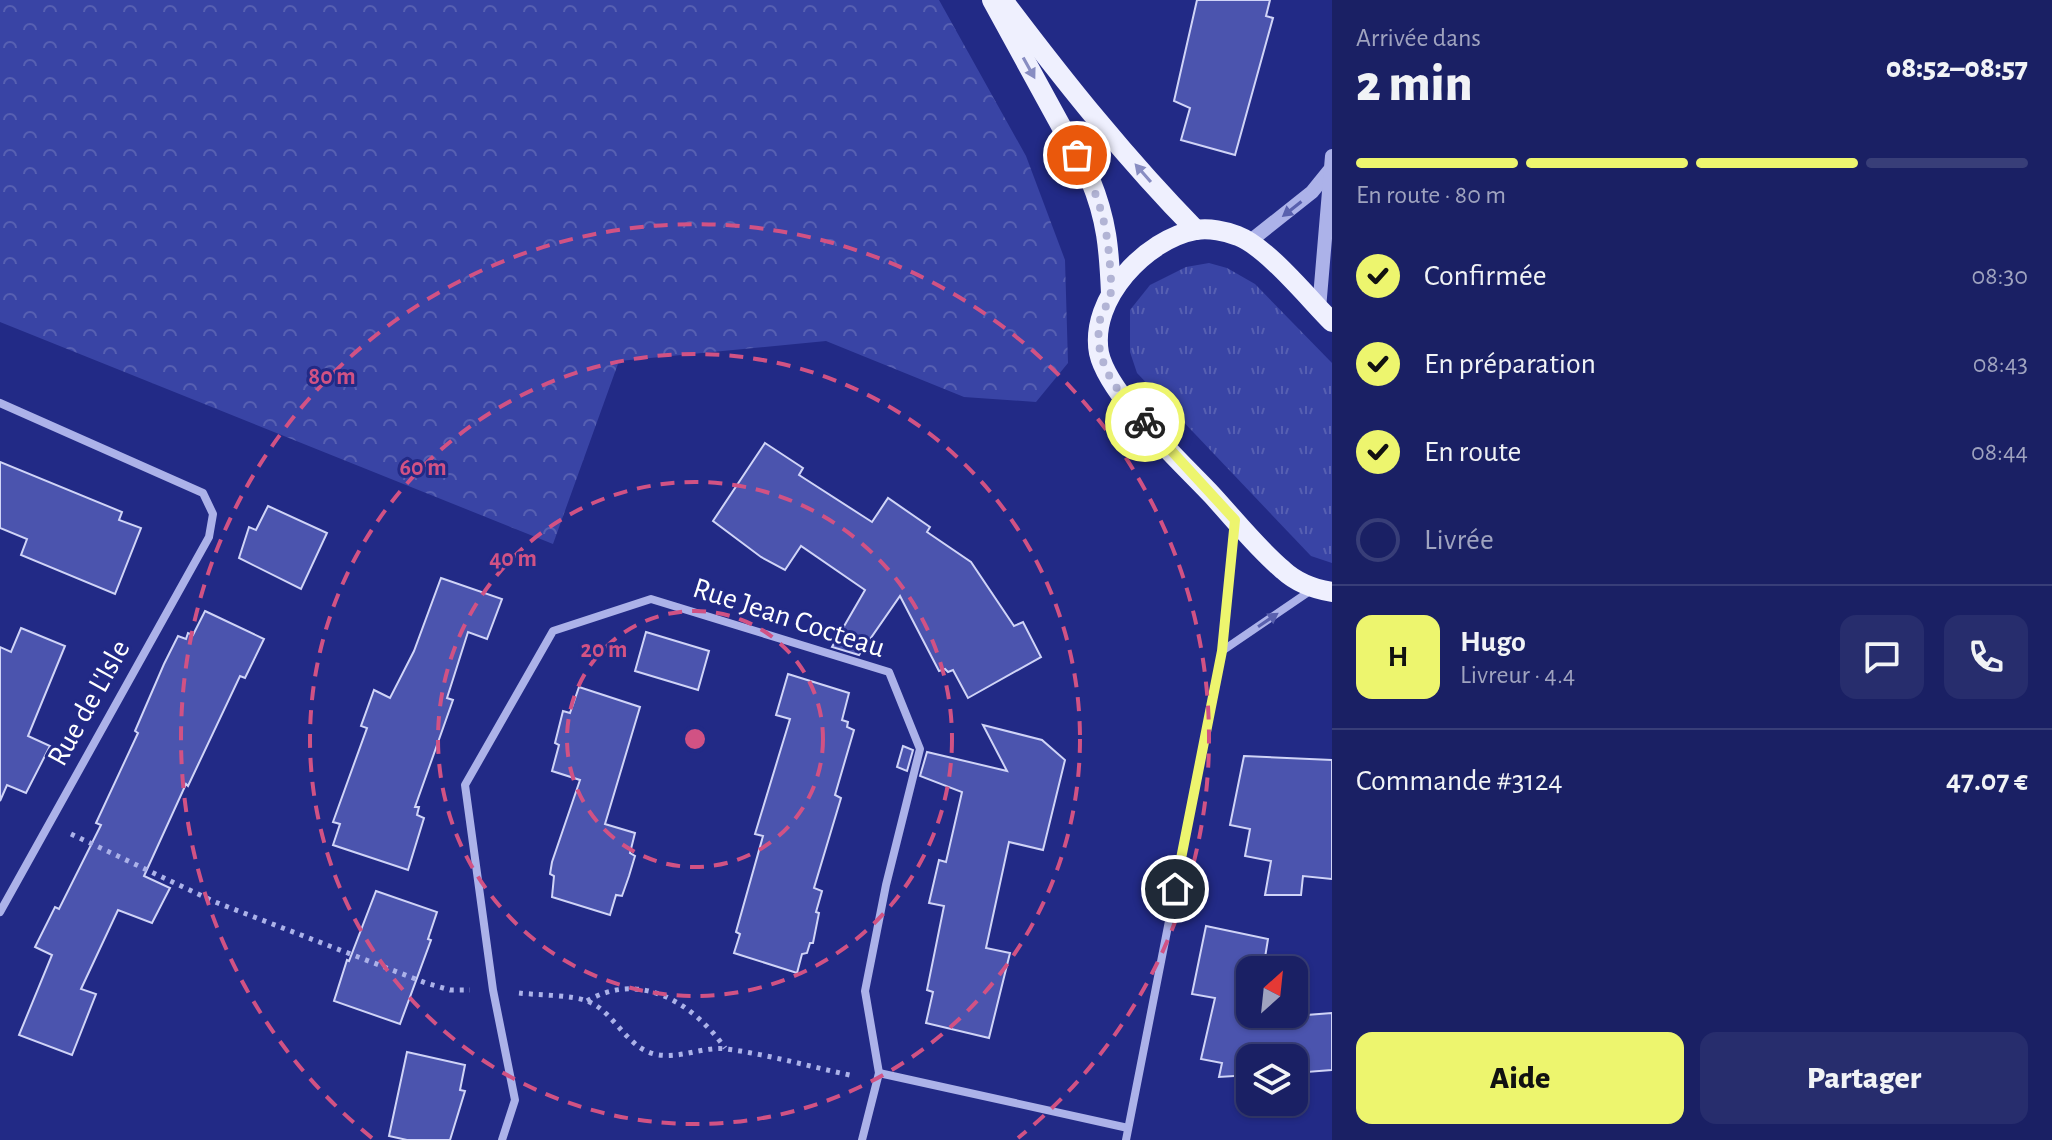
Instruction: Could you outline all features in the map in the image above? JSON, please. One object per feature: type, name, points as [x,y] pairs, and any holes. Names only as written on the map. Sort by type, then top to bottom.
[{"type":"main road","points":[[992,0],[1090,179],[1103,210],[1111,293]]},
{"type":"main road","points":[[1003,0],[1104,128],[1196,230]]},
{"type":"main road","points":[[1323,590],[1282,570],[1134,410],[1106,372],[1099,353],[1098,334],[1101,316],[1111,293],[1133,265],[1174,238],[1196,230],[1226,233],[1249,242],[1326,315]]},
{"type":"street","points":[[1249,242],[1312,192],[1330,163]]},
{"type":"street","points":[[1326,315],[1330,163]]},
{"type":"street","name":"Rue de L'Isle","points":[[0,403],[203,493],[213,514],[209,537],[0,912]]},
{"type":"street","points":[[1126,1140],[1222,651],[1235,520]]},
{"type":"street","points":[[1222,651],[1323,590]]},
{"type":"street","name":"Rue Jean Cocteau","points":[[502,1140],[515,1100],[493,990],[465,785],[553,631],[651,599],[889,672],[920,749],[886,885],[865,991],[879,1073]]},
{"type":"street","points":[[862,1140],[879,1073],[1128,1128]]},
{"type":"path","points":[[51,824],[215,902],[450,990],[493,990],[587,1001],[607,1015],[630,1040],[653,1053],[678,1055],[702,1049],[726,1049],[855,1076],[879,1073]]},
{"type":"path","points":[[587,1001],[602,992],[629,988],[652,991],[695,1013],[712,1029],[726,1049]]},
{"type":"green space","points":[[0,0],[939,0],[1026,156],[1065,260],[1068,363],[1036,402],[964,397],[826,341],[619,361],[553,544],[0,322]]},
{"type":"green space","points":[[1209,263],[1227,268],[1255,284],[1332,363],[1332,563],[1311,556],[1137,373],[1130,352],[1130,310],[1150,285],[1186,267]]},
{"type":"building","points":[[1197,0],[1270,0],[1266,16],[1273,18],[1235,155],[1181,140],[1190,108],[1174,101]]},
{"type":"building","points":[[765,443],[803,468],[799,475],[872,522],[888,498],[930,527],[927,532],[971,562],[1014,626],[1023,622],[1041,657],[968,698],[953,670],[939,671],[900,596],[859,655],[832,647],[865,590],[801,546],[785,570],[761,557],[713,521]]},
{"type":"building","points":[[0,462],[122,512],[119,520],[141,528],[115,594],[21,555],[27,539],[0,528]]},
{"type":"building","points":[[268,506],[327,533],[301,589],[239,558],[249,527],[256,530]]},
{"type":"building","points":[[441,578],[502,599],[487,639],[468,632],[447,698],[453,700],[415,807],[419,807],[417,815],[424,818],[408,870],[333,845],[340,824],[333,822],[367,728],[361,726],[374,690],[390,698],[414,651]]},
{"type":"building","points":[[205,611],[264,639],[245,678],[240,676],[144,876],[170,888],[152,923],[118,910],[81,989],[96,994],[72,1055],[19,1035],[52,955],[35,947],[55,907],[59,909],[101,825],[96,823],[178,636],[186,639],[188,633],[193,635]]},
{"type":"building","points":[[21,628],[65,646],[28,736],[50,746],[26,793],[7,785],[0,801],[0,647],[11,652]]},
{"type":"building","points":[[646,632],[709,651],[698,690],[635,671]]},
{"type":"building","points":[[788,674],[849,693],[842,720],[854,730],[835,795],[841,798],[814,888],[822,891],[813,943],[810,943],[807,953],[802,954],[797,973],[734,953],[740,934],[736,932],[763,836],[755,834],[790,719],[776,715]]},
{"type":"building","points":[[579,687],[640,707],[605,824],[635,833],[630,853],[635,856],[629,876],[622,896],[616,895],[610,915],[552,897],[552,862],[580,780],[552,771],[559,745],[555,743],[563,711],[570,713]]},
{"type":"building","points":[[983,725],[1042,740],[1065,760],[1043,850],[1009,842],[986,948],[1010,953],[989,1038],[926,1023],[933,992],[927,990],[944,906],[929,903],[939,860],[946,862],[962,792],[920,776],[927,752],[1007,771]]},
{"type":"building","points":[[903,746],[913,750],[907,771],[897,767]]},
{"type":"building","points":[[1244,756],[1332,760],[1332,879],[1303,876],[1301,895],[1265,895],[1271,861],[1245,856],[1250,829],[1230,825]]},
{"type":"building","points":[[376,891],[437,912],[428,939],[431,940],[400,1024],[334,1001],[347,960]]},
{"type":"building","points":[[1206,926],[1268,939],[1265,956],[1236,956],[1236,1028],[1308,1028],[1308,1015],[1332,1013],[1332,1070],[1308,1072],[1308,1044],[1236,1044],[1236,1076],[1219,1077],[1222,1063],[1201,1059],[1215,998],[1192,994]]},
{"type":"building","points":[[407,1052],[465,1065],[460,1090],[465,1091],[450,1140],[407,1140],[389,1136]]},
{"type":"way so far","points":[[1077,155],[1103,210],[1108,242],[1111,293],[1101,316],[1099,353],[1106,372],[1119,392],[1145,422]]},
{"type":"route","points":[[1145,422],[1235,520],[1222,651],[1175,889]]}]
